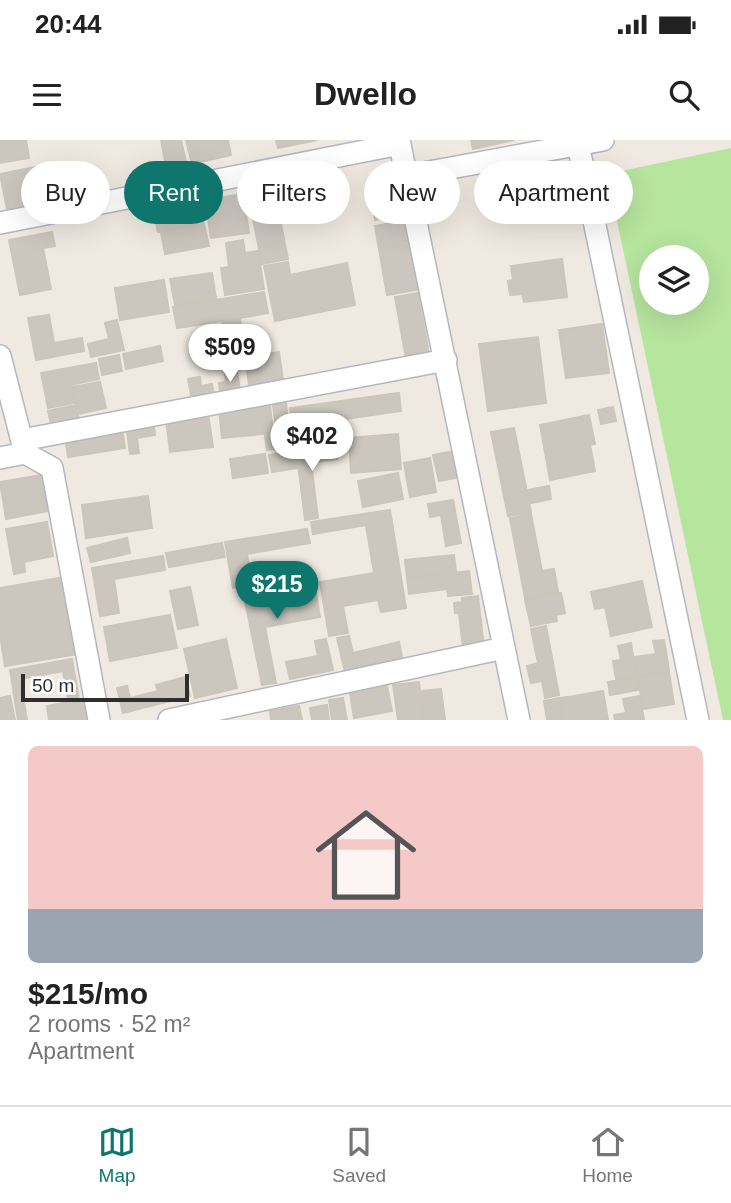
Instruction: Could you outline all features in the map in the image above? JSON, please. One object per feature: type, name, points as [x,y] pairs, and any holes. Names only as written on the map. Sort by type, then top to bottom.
[{"type":"street","points":[[460,166],[603,140]]},
{"type":"street","points":[[0,223],[399,142],[403,161]]},
{"type":"street","points":[[578,144],[698,720]]},
{"type":"street","points":[[417,224],[519,720]]},
{"type":"street","points":[[0,356],[24,447],[52,468],[99,720]]},
{"type":"street","points":[[0,458],[24,447],[446,360]]},
{"type":"street","points":[[169,720],[504,648]]},
{"type":"green space","points":[[731,148],[731,720],[723,720],[618,224],[633,224],[633,169]]},
{"type":"building","points":[[0,140],[26,140],[29,158],[0,163]]},
{"type":"building","points":[[161,140],[181,140],[186,161],[165,161]]},
{"type":"building","points":[[186,140],[228,140],[231,155],[191,161]]},
{"type":"building","points":[[276,140],[317,140],[278,148]]},
{"type":"building","points":[[471,140],[514,140],[473,149]]},
{"type":"building","points":[[21,170],[21,206],[7,209],[0,174]]},
{"type":"building","points":[[237,195],[237,224],[248,224],[249,233],[211,238],[209,224],[223,224],[223,197]]},
{"type":"building","points":[[156,224],[194,224],[158,232]]},
{"type":"building","points":[[204,224],[209,246],[165,254],[161,232]]},
{"type":"building","points":[[254,224],[281,224],[288,259],[262,264]]},
{"type":"building","points":[[409,224],[421,289],[387,295],[375,226]]},
{"type":"building","points":[[52,232],[55,246],[43,248],[51,289],[20,295],[9,240]]},
{"type":"building","points":[[243,240],[245,253],[258,251],[264,289],[225,295],[221,268],[229,267],[226,243]]},
{"type":"building","points":[[562,259],[567,297],[524,302],[522,294],[510,295],[508,281],[513,280],[511,266]]},
{"type":"building","points":[[288,262],[290,275],[347,263],[355,305],[275,321],[264,266]]},
{"type":"building","points":[[212,273],[216,298],[175,305],[170,279]]},
{"type":"building","points":[[164,280],[169,312],[120,320],[115,288]]},
{"type":"building","points":[[264,292],[268,313],[240,318],[245,350],[227,353],[222,321],[177,328],[173,307]]},
{"type":"building","points":[[418,293],[430,360],[407,364],[395,297]]},
{"type":"building","points":[[49,315],[54,343],[82,338],[84,351],[36,360],[28,318]]},
{"type":"building","points":[[117,320],[124,350],[91,357],[88,344],[109,339],[105,323]]},
{"type":"building","points":[[602,324],[609,373],[566,378],[559,330]]},
{"type":"building","points":[[538,337],[546,403],[488,411],[479,344]]},
{"type":"building","points":[[160,346],[163,361],[126,369],[123,354]]},
{"type":"building","points":[[279,352],[284,387],[250,392],[245,357]]},
{"type":"building","points":[[119,355],[122,371],[102,375],[99,359]]},
{"type":"building","points":[[96,363],[99,379],[70,385],[74,403],[48,408],[41,373]]},
{"type":"building","points":[[236,365],[241,396],[221,400],[219,383],[226,382],[224,367]]},
{"type":"building","points":[[200,377],[201,386],[212,384],[214,394],[193,405],[188,379]]},
{"type":"building","points":[[100,382],[106,408],[78,414],[80,423],[52,429],[48,411],[76,405],[72,387]]},
{"type":"building","points":[[399,393],[401,411],[325,422],[328,439],[295,444],[290,408]]},
{"type":"building","points":[[286,403],[291,447],[267,450],[265,436],[277,435],[273,405]]},
{"type":"building","points":[[270,405],[273,433],[222,438],[219,410]]},
{"type":"building","points":[[613,407],[616,421],[601,424],[598,410]]},
{"type":"building","points":[[208,413],[213,447],[170,452],[166,419]]},
{"type":"building","points":[[589,415],[595,444],[590,445],[595,471],[550,480],[540,425]]},
{"type":"building","points":[[154,426],[155,435],[137,438],[139,453],[130,454],[127,431]]},
{"type":"building","points":[[514,428],[531,512],[508,516],[491,432]]},
{"type":"building","points":[[122,429],[125,448],[68,457],[65,437]]},
{"type":"building","points":[[398,434],[401,469],[351,473],[349,438]]},
{"type":"building","points":[[335,442],[337,459],[311,462],[318,518],[305,520],[296,447]]},
{"type":"building","points":[[296,451],[298,468],[272,472],[269,455]]},
{"type":"building","points":[[455,451],[460,477],[439,481],[433,455]]},
{"type":"building","points":[[265,454],[268,473],[233,478],[230,459]]},
{"type":"building","points":[[430,458],[436,492],[410,497],[404,463]]},
{"type":"building","points":[[398,473],[403,499],[363,507],[358,481]]},
{"type":"building","points":[[42,475],[48,511],[6,519],[0,482]]},
{"type":"building","points":[[549,486],[551,499],[531,503],[528,490]]},
{"type":"building","points":[[148,496],[152,528],[86,538],[82,505]]},
{"type":"building","points":[[453,500],[461,543],[446,546],[441,515],[430,517],[428,504]]},
{"type":"building","points":[[390,510],[406,608],[381,612],[378,600],[343,606],[348,633],[329,636],[320,582],[374,573],[366,525],[313,534],[311,522]]},
{"type":"building","points":[[531,514],[542,571],[554,569],[558,592],[525,598],[510,518]]},
{"type":"building","points":[[47,522],[53,556],[24,562],[25,572],[14,574],[6,529]]},
{"type":"building","points":[[307,529],[310,543],[247,554],[252,584],[233,588],[225,542]]},
{"type":"building","points":[[127,538],[130,553],[91,562],[87,548]]},
{"type":"building","points":[[222,543],[225,557],[169,567],[166,553]]},
{"type":"building","points":[[454,555],[456,572],[407,578],[405,560]]},
{"type":"building","points":[[163,556],[165,570],[114,579],[119,613],[100,616],[92,568]]},
{"type":"building","points":[[469,571],[472,594],[448,596],[447,589],[409,594],[407,578]]},
{"type":"building","points":[[313,576],[320,617],[265,627],[276,683],[262,685],[243,591],[257,588],[260,604],[302,596],[299,579]]},
{"type":"building","points":[[65,577],[78,654],[5,666],[0,635],[0,588]]},
{"type":"building","points":[[642,581],[652,627],[611,636],[605,607],[595,609],[591,592]]},
{"type":"building","points":[[190,587],[198,625],[178,629],[170,591]]},
{"type":"building","points":[[561,593],[565,613],[556,615],[557,621],[531,626],[525,600]]},
{"type":"building","points":[[478,596],[484,647],[463,649],[459,613],[455,613],[454,603],[462,602],[462,598]]},
{"type":"building","points":[[170,615],[177,648],[110,661],[104,627]]},
{"type":"building","points":[[546,626],[559,695],[545,698],[542,681],[531,683],[527,666],[538,663],[531,629]]},
{"type":"building","points":[[349,636],[353,653],[399,642],[402,657],[345,672],[337,638]]},
{"type":"building","points":[[226,639],[237,688],[195,698],[184,649]]},
{"type":"building","points":[[326,639],[333,670],[290,679],[286,662],[318,656],[315,641]]},
{"type":"building","points":[[664,640],[669,670],[637,676],[634,657],[656,654],[653,641]]},
{"type":"building","points":[[631,643],[636,676],[616,679],[613,661],[621,660],[618,646]]},
{"type":"building","points":[[72,659],[79,699],[68,700],[63,671],[20,679],[27,720],[18,720],[10,670]]},
{"type":"building","points":[[669,672],[674,704],[643,709],[638,677]]},
{"type":"building","points":[[185,677],[190,696],[123,713],[117,688],[127,686],[130,698],[158,691],[156,685]]},
{"type":"building","points":[[636,677],[638,690],[610,695],[608,682]]},
{"type":"building","points":[[419,682],[423,720],[398,720],[393,685]]},
{"type":"building","points":[[387,686],[392,711],[354,718],[350,693]]},
{"type":"building","points":[[441,689],[445,720],[425,720],[422,691]]},
{"type":"building","points":[[603,691],[608,720],[578,720],[574,696]]},
{"type":"building","points":[[10,696],[15,720],[0,720],[0,698]]},
{"type":"building","points":[[574,696],[578,720],[563,720],[559,698]]},
{"type":"building","points":[[640,696],[644,720],[615,720],[614,715],[626,713],[623,699]]},
{"type":"building","points":[[343,698],[347,720],[332,720],[329,700]]},
{"type":"building","points":[[559,698],[562,720],[547,720],[544,701]]},
{"type":"building","points":[[84,699],[88,720],[49,720],[47,706]]},
{"type":"building","points":[[327,705],[329,720],[312,720],[310,708]]},
{"type":"building","points":[[299,706],[302,720],[271,720],[270,711]]}]
